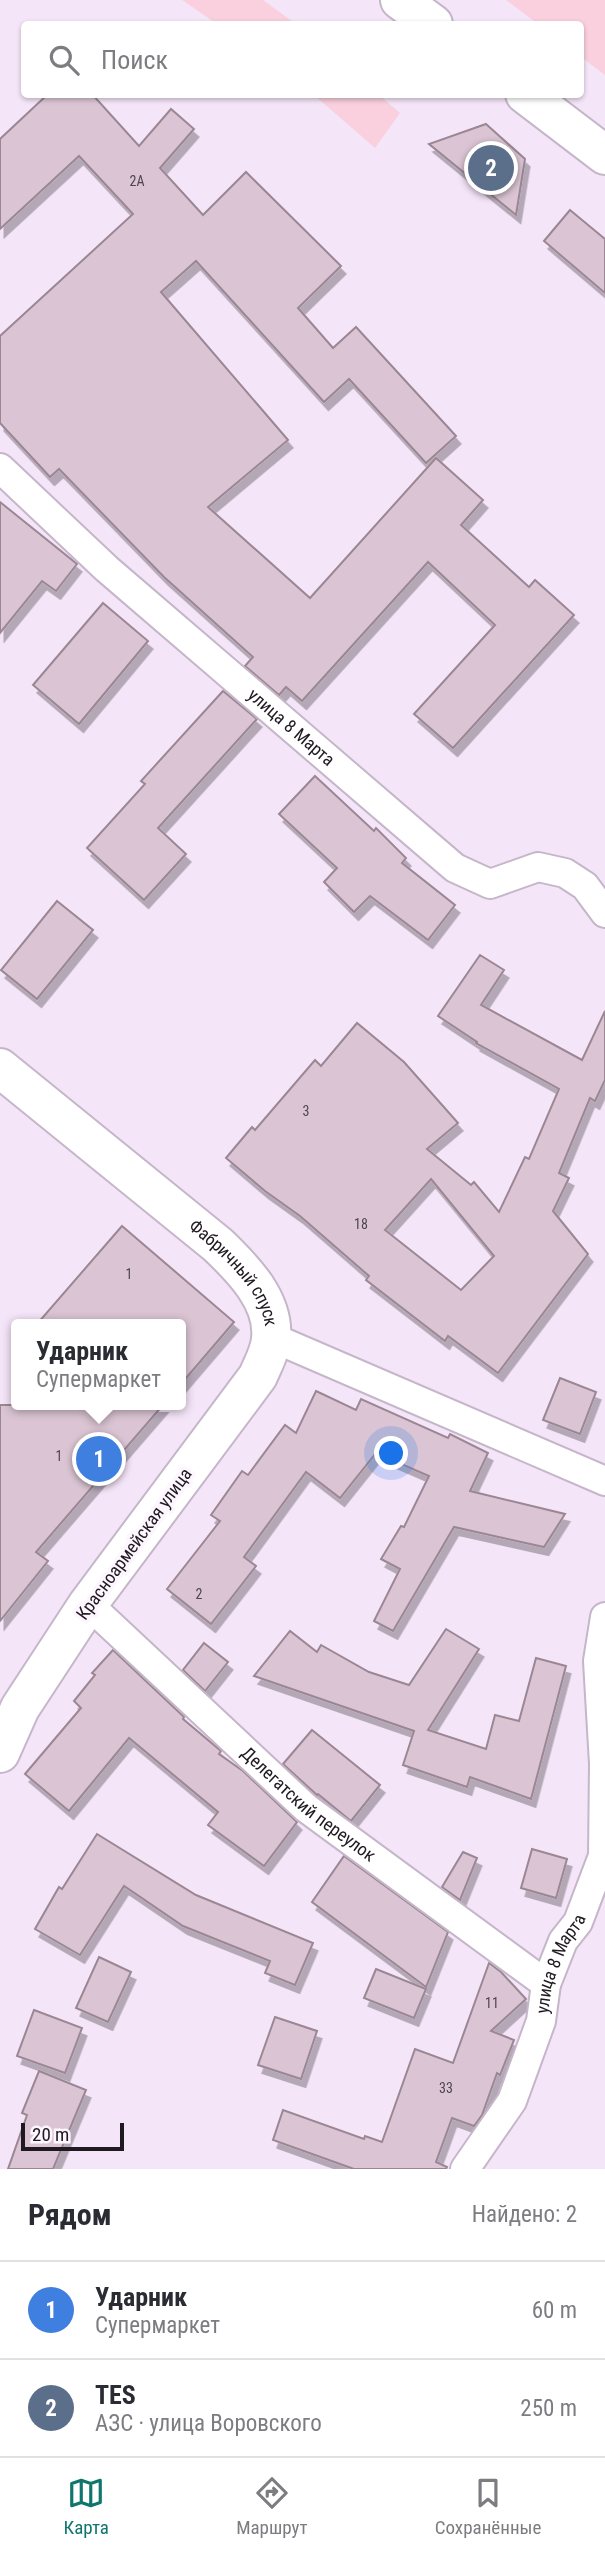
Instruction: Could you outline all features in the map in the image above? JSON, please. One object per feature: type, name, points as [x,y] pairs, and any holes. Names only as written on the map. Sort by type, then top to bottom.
[{"type":"main road","points":[[400,0],[429,21]]},
{"type":"main road","points":[[530,98],[605,155]]},
{"type":"main road","name":"Фабричный спуск","points":[[0,1068],[239,1265],[258,1288],[267,1312],[271,1337]]},
{"type":"main road","name":"Красноармейская улица","points":[[0,1753],[20,1708],[88,1604],[258,1376],[271,1337]]},
{"type":"street","name":"улица 8 Марта","points":[[0,468],[107,569],[455,868],[490,884],[538,867],[565,873],[585,886],[605,913]]},
{"type":"street","name":"Фабричный спуск","points":[[271,1337],[605,1481]]},
{"type":"street","name":"Делегатский переулок","points":[[88,1604],[306,1808],[546,1984]]},
{"type":"street","name":"улица 8 Марта","points":[[465,2169],[512,2101],[541,2021],[546,1984],[563,1941],[578,1922],[603,1856],[604,1764],[598,1661],[605,1617]]},
{"type":"shaded area","points":[[182,0],[263,0],[292,21],[213,21]]},
{"type":"shaded area","points":[[506,0],[605,0],[605,75],[584,59],[584,21],[534,21]]},
{"type":"shaded area","points":[[317,98],[382,98],[400,113],[375,148]]},
{"type":"building","points":[[44,98],[96,98],[139,146],[171,109],[194,129],[160,168],[203,215],[246,172],[341,266],[298,308],[333,348],[356,327],[456,436],[426,463],[349,379],[324,402],[196,261],[161,292],[288,440],[208,507],[310,598],[436,458],[483,500],[461,525],[529,587],[535,580],[574,615],[453,748],[414,714],[495,625],[428,562],[302,701],[286,687],[279,695],[245,666],[253,657],[164,577],[59,469],[50,477],[0,423],[0,336],[133,214],[79,156],[0,229],[0,139]]},
{"type":"building","points":[[486,124],[525,159],[516,215],[429,144]]},
{"type":"building","points":[[570,210],[605,239],[605,293],[544,241]]},
{"type":"building","points":[[0,502],[77,564],[56,591],[42,581],[0,633]]},
{"type":"building","points":[[103,603],[148,641],[79,724],[33,685]]},
{"type":"building","points":[[223,691],[257,719],[158,828],[186,854],[144,900],[87,848],[145,784],[141,781]]},
{"type":"building","points":[[315,776],[374,831],[376,828],[406,858],[402,863],[455,905],[428,940],[370,896],[354,912],[324,882],[337,868],[279,814]]},
{"type":"building","points":[[57,901],[93,930],[37,999],[1,970]]},
{"type":"building","points":[[480,955],[504,970],[481,1005],[582,1060],[605,1011],[605,1080],[595,1101],[590,1098],[559,1173],[569,1178],[553,1211],[588,1254],[498,1373],[448,1336],[445,1341],[366,1280],[369,1276],[300,1216],[226,1158],[252,1127],[255,1130],[315,1060],[321,1066],[357,1023],[404,1062],[458,1123],[427,1149],[471,1185],[474,1182],[499,1212],[525,1157],[529,1159],[559,1089],[476,1043],[438,1016]],"holes":[[[431,1179],[494,1256],[461,1290],[385,1230]]]},
{"type":"building","points":[[122,1226],[234,1322],[186,1378],[186,1319],[41,1319]]},
{"type":"building","points":[[560,1378],[596,1392],[580,1434],[543,1420]]},
{"type":"building","points":[[316,1391],[356,1410],[361,1399],[448,1438],[450,1434],[488,1453],[470,1491],[565,1514],[544,1547],[454,1527],[393,1631],[374,1621],[400,1569],[381,1559],[401,1526],[404,1527],[429,1476],[376,1453],[340,1498],[306,1472],[244,1557],[256,1566],[211,1624],[167,1589],[220,1521],[211,1515],[242,1471],[248,1475],[285,1425],[296,1433]]},
{"type":"building","points":[[0,1405],[11,1405],[11,1410],[159,1410],[36,1552],[48,1561],[0,1621]]},
{"type":"building","points":[[446,1629],[479,1649],[428,1730],[486,1749],[495,1715],[519,1721],[536,1658],[566,1666],[531,1799],[470,1777],[467,1787],[403,1765],[414,1731],[254,1676],[290,1631],[317,1652],[321,1645],[369,1672],[409,1685]]},
{"type":"building","points":[[204,1643],[228,1662],[205,1691],[183,1670]]},
{"type":"building","points":[[113,1650],[184,1717],[183,1719],[221,1751],[219,1754],[243,1771],[297,1822],[264,1866],[208,1825],[218,1812],[129,1738],[69,1811],[25,1774],[81,1708],[74,1701],[95,1675],[92,1673]]},
{"type":"building","points":[[312,1730],[380,1785],[351,1821],[283,1764]]},
{"type":"building","points":[[97,1834],[196,1895],[313,1943],[295,1985],[265,1973],[270,1961],[183,1926],[124,1886],[80,1955],[35,1929],[59,1887],[62,1889]]},
{"type":"building","points":[[532,1849],[567,1859],[556,1898],[521,1888]]},
{"type":"building","points":[[463,1852],[477,1858],[460,1900],[442,1887]]},
{"type":"building","points":[[344,1856],[448,1932],[426,1987],[312,1902]]},
{"type":"building","points":[[99,1957],[131,1972],[108,2022],[76,2008]]},
{"type":"building","points":[[489,1963],[526,1999],[491,2031],[514,2040],[500,2075],[497,2073],[482,2115],[474,2126],[452,2118],[436,2162],[447,2167],[446,2169],[354,2169],[273,2140],[283,2110],[364,2139],[365,2136],[382,2142],[415,2049],[453,2063]]},
{"type":"building","points":[[376,1969],[426,1989],[414,2018],[364,1998]]},
{"type":"building","points":[[34,2010],[82,2028],[65,2073],[17,2056]]},
{"type":"building","points":[[275,2017],[317,2031],[301,2079],[258,2065]]},
{"type":"building","points":[[39,2071],[86,2090],[53,2169],[8,2169],[27,2115],[22,2113]]},
{"type":"place","name":"TES","points":[[491,168]]},
{"type":"place","name":"Ударник","points":[[99,1459]]}]
